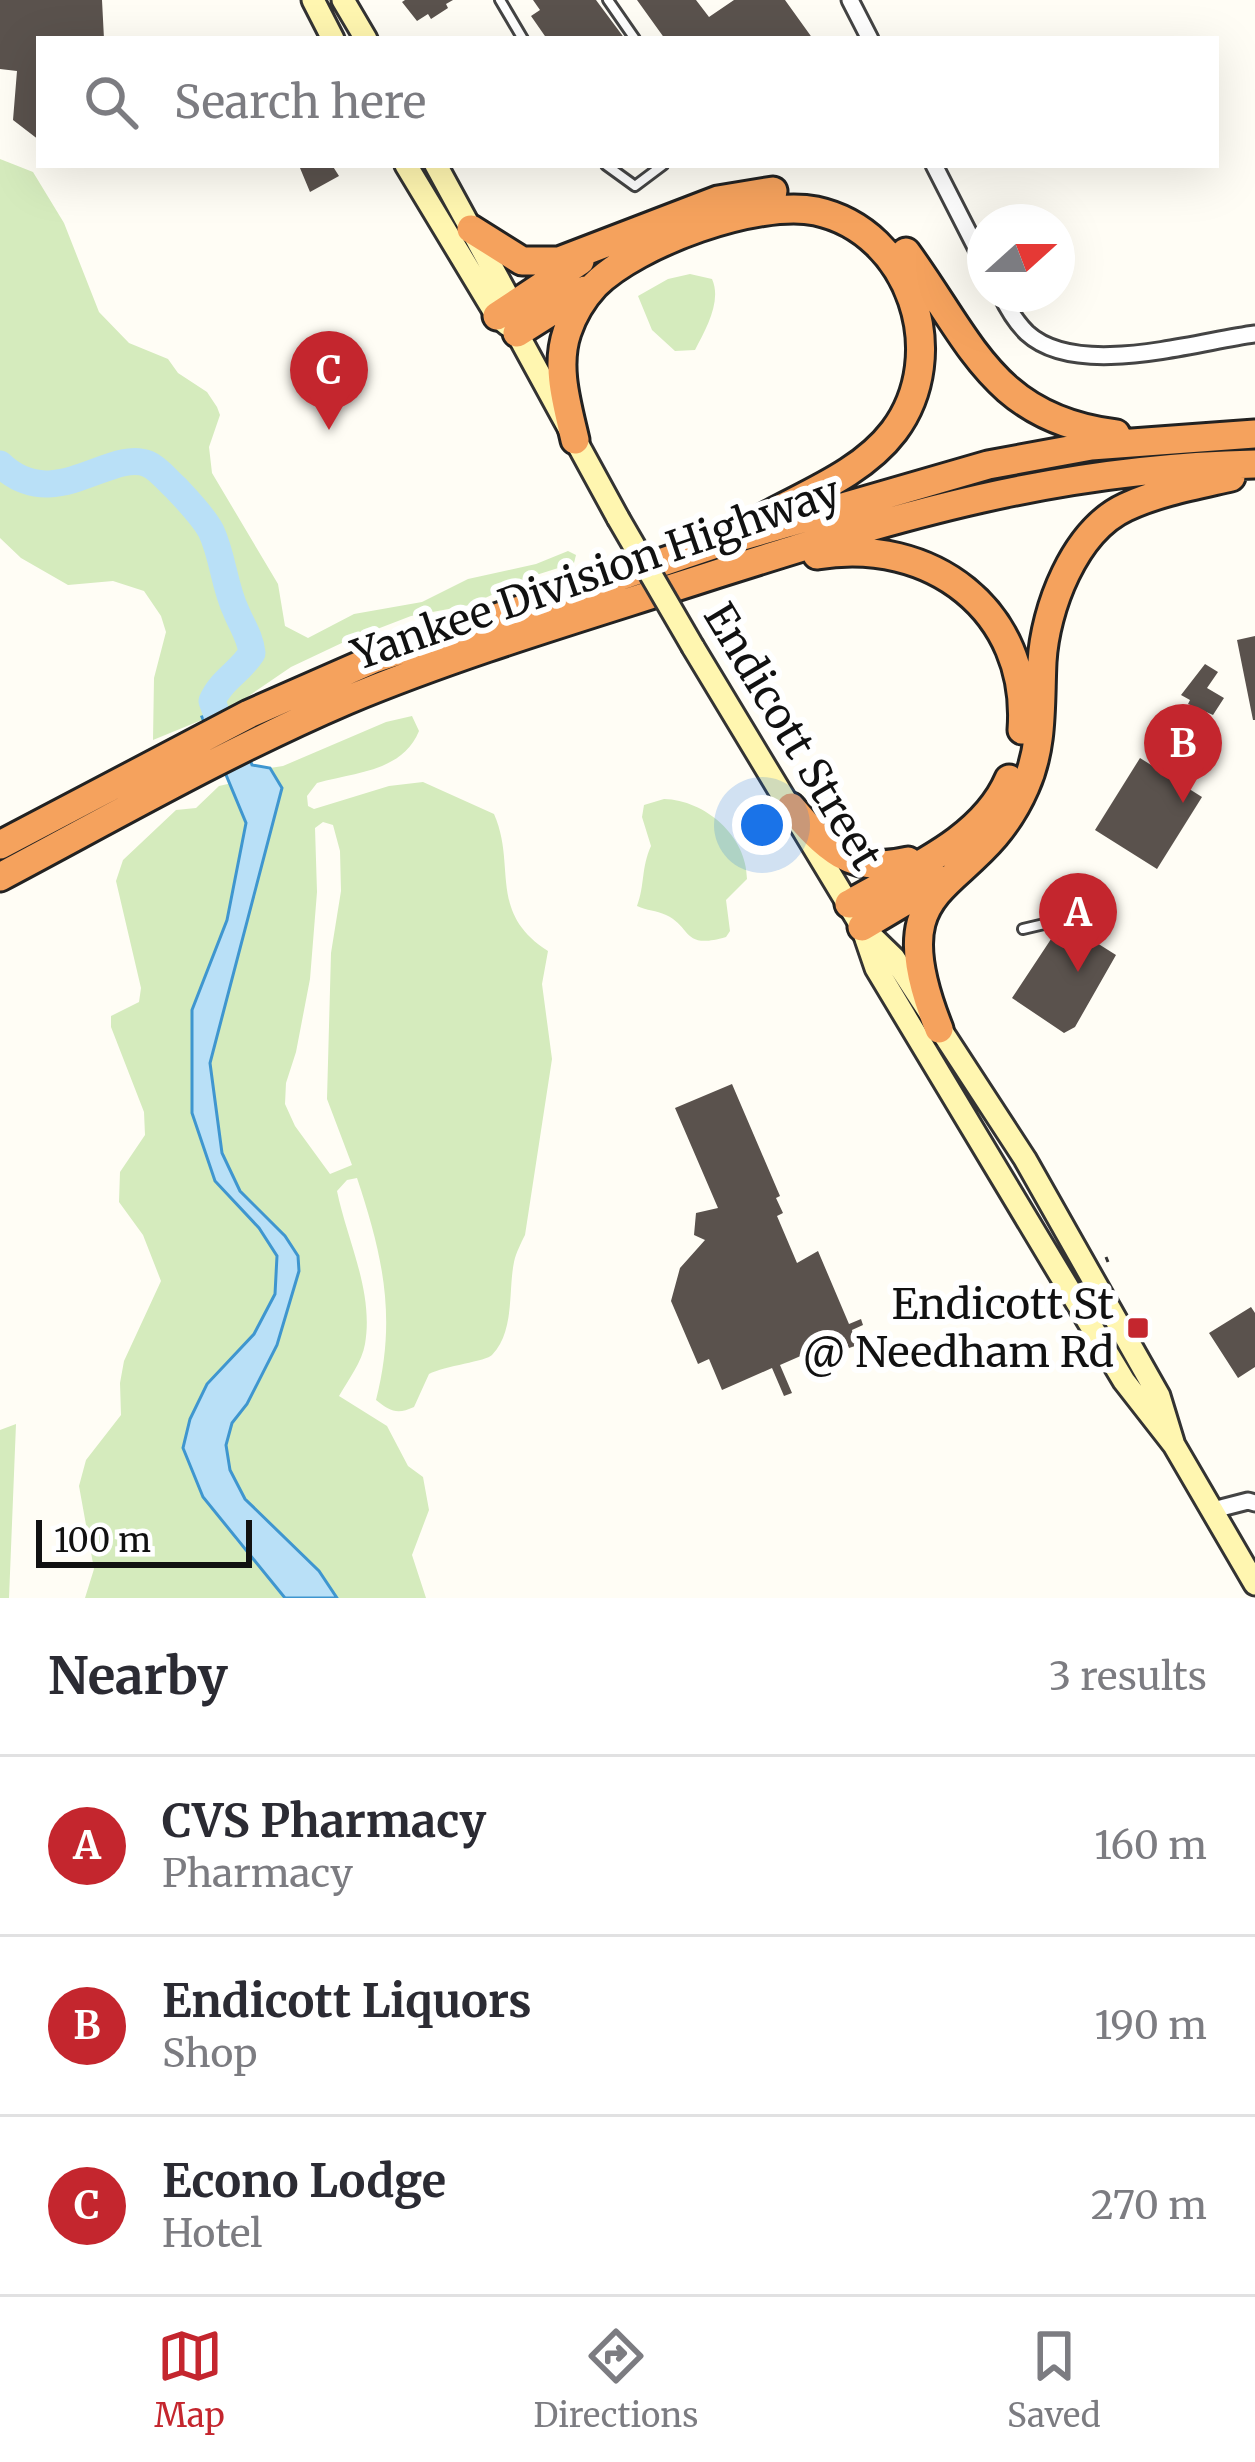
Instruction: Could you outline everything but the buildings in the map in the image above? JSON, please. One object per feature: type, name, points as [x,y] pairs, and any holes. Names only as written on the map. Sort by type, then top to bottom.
[{"type":"highway","points":[[471,230],[522,261],[559,261],[739,195],[799,192],[846,205],[886,230],[905,251],[971,349],[1008,393],[1066,426],[1162,440]]},
{"type":"highway","points":[[509,318],[598,281],[646,252],[760,210],[820,212],[866,234],[898,268],[920,328],[920,368],[907,412],[892,434],[860,463],[722,542]]},
{"type":"highway","points":[[509,318],[604,246]]},
{"type":"highway","points":[[575,440],[564,386],[563,347],[574,315],[598,281]]},
{"type":"highway","name":"Yankee Division Highway","points":[[0,845],[204,753],[374,659],[722,542],[988,465],[1091,446],[1255,434]]},
{"type":"highway","points":[[855,915],[1004,824],[1033,769],[1046,632],[1054,598],[1076,557],[1122,508],[1255,468]]},
{"type":"highway","name":"Yankee Division Highway","points":[[255,727],[849,531],[978,496],[1105,473],[1255,468]]},
{"type":"highway","points":[[736,568],[844,550],[889,553],[931,566],[956,582],[995,624],[1016,665],[1022,693],[1018,754],[1004,792],[952,858],[927,907],[917,946],[923,988],[939,1029]]},
{"type":"highway","name":"Yankee Division Highway","points":[[0,877],[204,753]]},
{"type":"highway","points":[[791,807],[820,839],[862,864],[952,858]]},
{"type":"main road","points":[[313,0],[331,36]]},
{"type":"main road","points":[[345,2],[364,36]]},
{"type":"main road","name":"Endicott Street","points":[[408,168],[509,318]]},
{"type":"main road","name":"Endicott Street","points":[[438,168],[509,318],[575,440],[855,915],[876,968],[1087,1320],[1142,1408],[1174,1445],[1255,1584]]},
{"type":"main road","name":"Endicott Street","points":[[855,915],[894,958],[1004,1124],[1159,1396],[1174,1445]]},
{"type":"street","points":[[850,0],[868,36]]},
{"type":"street","points":[[936,168],[967,230]]},
{"type":"street","points":[[1013,312],[1028,334],[1064,353],[1113,354],[1255,334]]},
{"type":"street","points":[[1213,1510],[1255,1503]]},
{"type":"lane","points":[[500,0],[519,36]]},
{"type":"lane","points":[[608,0],[633,36]]},
{"type":"lane","points":[[610,168],[635,186],[659,168]]},
{"type":"lane","points":[[1069,919],[1097,913]]},
{"type":"lane","points":[[1023,929],[1057,921]]},
{"type":"green space","points":[[0,159],[33,172],[64,223],[99,312],[129,343],[168,359],[178,373],[207,392],[217,407],[220,415],[209,447],[212,473],[278,584],[285,626],[308,638],[354,614],[422,602],[468,579],[536,564],[568,551],[576,555],[574,563],[470,605],[411,616],[346,641],[291,667],[231,708],[153,740],[154,678],[166,632],[144,591],[113,581],[68,585],[21,558],[0,538]]},
{"type":"green space","points":[[690,274],[712,279],[714,306],[695,350],[675,351],[652,330],[638,296],[668,279]]},
{"type":"green space","points":[[412,716],[419,731],[411,745],[389,763],[317,783],[307,796],[308,806],[314,809],[389,786],[423,782],[494,814],[510,904],[529,936],[548,951],[542,984],[552,1059],[525,1235],[514,1262],[504,1334],[492,1355],[429,1374],[414,1407],[403,1411],[376,1400],[386,1342],[384,1288],[357,1178],[347,1180],[337,1191],[363,1286],[367,1325],[361,1357],[339,1396],[387,1426],[408,1466],[423,1477],[429,1510],[412,1555],[426,1598],[337,1598],[319,1571],[245,1499],[230,1470],[226,1445],[232,1423],[247,1404],[299,1271],[298,1255],[240,1191],[223,1153],[210,1063],[282,788],[270,768]],"holes":[[[323,822],[333,825],[340,851],[341,891],[331,953],[327,1099],[352,1165],[330,1174],[285,1104],[310,979],[317,892],[315,828]]]},
{"type":"green space","points":[[232,783],[246,823],[241,852],[227,920],[192,1010],[215,1181],[259,1228],[277,1256],[275,1294],[254,1334],[207,1384],[235,1539],[285,1598],[85,1598],[94,1569],[79,1486],[86,1460],[121,1415],[124,1361],[161,1281],[143,1235],[119,1202],[120,1172],[145,1135],[144,1112],[111,1027],[111,1016],[139,1002],[141,988],[116,881],[123,860],[176,810],[196,808],[219,786]]},
{"type":"green space","points":[[664,799],[708,813],[740,849],[747,879],[726,900],[730,931],[726,937],[695,939],[666,915],[637,906],[651,846],[642,817],[644,805]]},
{"type":"green space","points":[[16,1424],[9,1598],[0,1598],[0,1430]]},
{"type":"water","points":[[231,708],[252,765],[270,768],[282,788],[210,1063],[222,1153],[240,1191],[285,1236],[298,1256],[299,1271],[277,1345],[232,1423],[226,1445],[230,1470],[245,1499],[319,1571],[337,1598],[285,1598],[203,1497],[183,1448],[190,1419],[207,1384],[254,1334],[275,1294],[277,1256],[259,1228],[215,1181],[192,1113],[192,1010],[227,920],[246,823],[202,717]]},
{"type":"waterway","points":[[0,464],[40,484],[60,483],[116,465],[148,464],[200,514],[215,541],[252,653],[212,701],[227,742]]},
{"type":"place","name":"Econo Lodge","points":[[329,430]]},
{"type":"place","name":"Endicott Liquors","points":[[1183,803]]},
{"type":"place","name":"CVS Pharmacy","points":[[1078,972]]},
{"type":"place","name":"Endicott St @ Needham Rd","points":[[1138,1328]]}]
